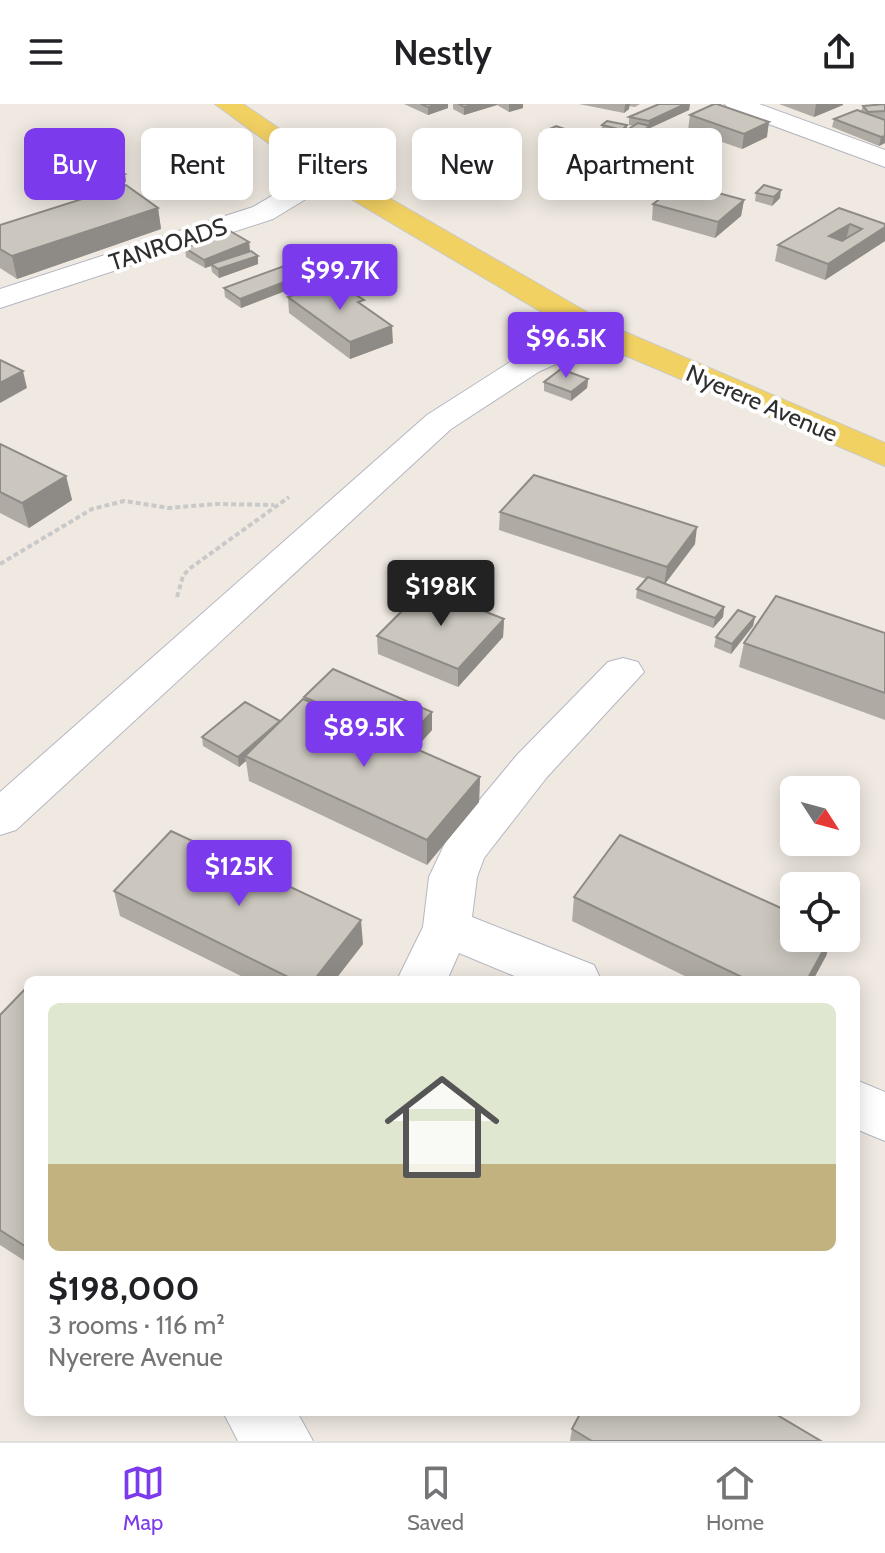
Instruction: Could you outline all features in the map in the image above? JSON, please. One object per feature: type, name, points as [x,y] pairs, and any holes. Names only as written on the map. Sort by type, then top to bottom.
[{"type":"main road","name":"Nyerere Avenue","points":[[227,104],[269,133]]},
{"type":"main road","name":"Nyerere Avenue","points":[[372,200],[600,333],[885,456]]},
{"type":"street","points":[[737,104],[885,159]]},
{"type":"street","name":"TANROADS","points":[[0,299],[263,213],[285,200]]},
{"type":"street","points":[[0,818],[439,422],[529,364],[600,333]]},
{"type":"street","points":[[424,976],[447,927],[453,877],[463,851],[532,766],[623,672]]},
{"type":"street","points":[[447,927],[566,976]]},
{"type":"street","points":[[860,1106],[885,1117]]},
{"type":"street","points":[[258,1416],[281,1441]]},
{"type":"path","points":[[0,564],[92,509],[124,501],[156,508],[216,504],[274,505]]},
{"type":"building","points":[[659,104],[685,104],[649,121],[629,117]]},
{"type":"building","points":[[714,104],[769,122],[744,134],[690,115]]},
{"type":"building","points":[[885,104],[885,111],[868,112],[863,106]]},
{"type":"building","points":[[857,110],[885,120],[885,136],[834,119]]},
{"type":"building","points":[[607,121],[627,125],[614,128],[602,125]]},
{"type":"building","points":[[638,123],[650,126],[647,128],[630,128]]},
{"type":"building","points":[[125,185],[141,196],[141,200],[147,200],[158,208],[12,256],[0,249],[0,225],[79,200],[125,200]]},
{"type":"building","points":[[764,185],[781,190],[774,197],[756,193]]},
{"type":"building","points":[[722,194],[744,200],[718,222],[653,204],[658,200],[722,200]]},
{"type":"building","points":[[839,208],[885,224],[885,227],[828,264],[778,245]],"holes":[[[850,224],[862,229],[842,241],[829,236]]]},
{"type":"building","points":[[230,231],[249,242],[204,260],[185,248]]},
{"type":"building","points":[[251,251],[258,256],[218,269],[211,264]]},
{"type":"building","points":[[284,266],[300,276],[240,299],[224,288]]},
{"type":"building","points":[[329,282],[347,295],[353,293],[364,300],[358,302],[392,326],[350,342],[288,297]]},
{"type":"building","points":[[0,360],[23,371],[0,383]]},
{"type":"building","points":[[561,369],[588,379],[571,392],[544,382]]},
{"type":"building","points":[[0,444],[66,476],[22,503],[0,492]]},
{"type":"building","points":[[534,475],[697,527],[667,567],[500,512]]},
{"type":"building","points":[[648,577],[724,607],[715,618],[637,589]]},
{"type":"building","points":[[425,588],[504,619],[458,669],[377,636]]},
{"type":"building","points":[[776,596],[885,633],[885,693],[744,643]]},
{"type":"building","points":[[738,610],[755,617],[732,644],[716,637]]},
{"type":"building","points":[[333,669],[432,712],[405,741],[304,697]]},
{"type":"building","points":[[303,699],[480,777],[427,840],[245,756]]},
{"type":"building","points":[[245,702],[280,721],[238,757],[202,737]]},
{"type":"building","points":[[171,831],[361,920],[317,976],[286,976],[114,891]]},
{"type":"building","points":[[620,835],[780,908],[780,952],[822,952],[809,976],[740,976],[574,897]]},
{"type":"building","points":[[24,990],[24,1245],[0,1230],[0,1015]]},
{"type":"building","points":[[579,1416],[779,1416],[821,1441],[592,1441],[572,1429]]}]
